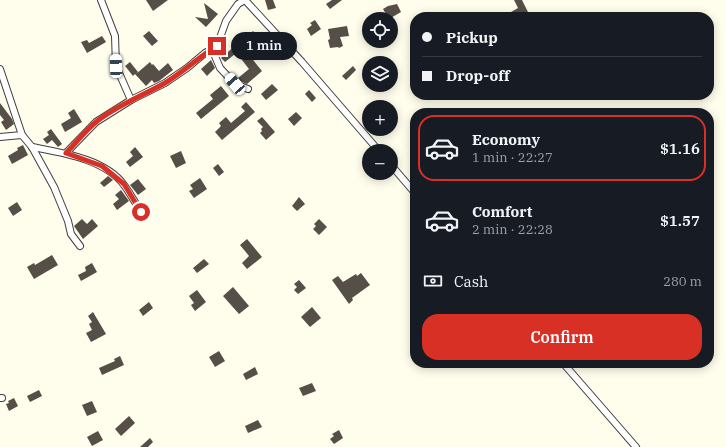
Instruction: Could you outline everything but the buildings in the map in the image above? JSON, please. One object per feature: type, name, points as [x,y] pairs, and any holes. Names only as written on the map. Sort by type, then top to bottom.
[{"type":"street","points":[[101,0],[115,36],[116,66],[131,100]]},
{"type":"street","points":[[66,153],[96,122],[131,100],[165,83],[217,46],[226,21],[238,4],[245,0],[302,62],[373,144]]},
{"type":"street","points":[[212,49],[220,68],[235,84],[248,89]]},
{"type":"street","points":[[0,69],[22,136],[32,147],[54,187],[68,221],[71,234],[80,246]]},
{"type":"street","points":[[0,136],[22,136]]},
{"type":"street","points":[[32,147],[66,153],[102,166],[124,184],[141,212]]},
{"type":"street","points":[[398,173],[410,187]]},
{"type":"street","points":[[567,368],[636,447]]},
{"type":"route","points":[[141,212],[124,184],[102,166],[66,153],[96,122],[131,100],[165,83],[205,53],[217,46]]}]
